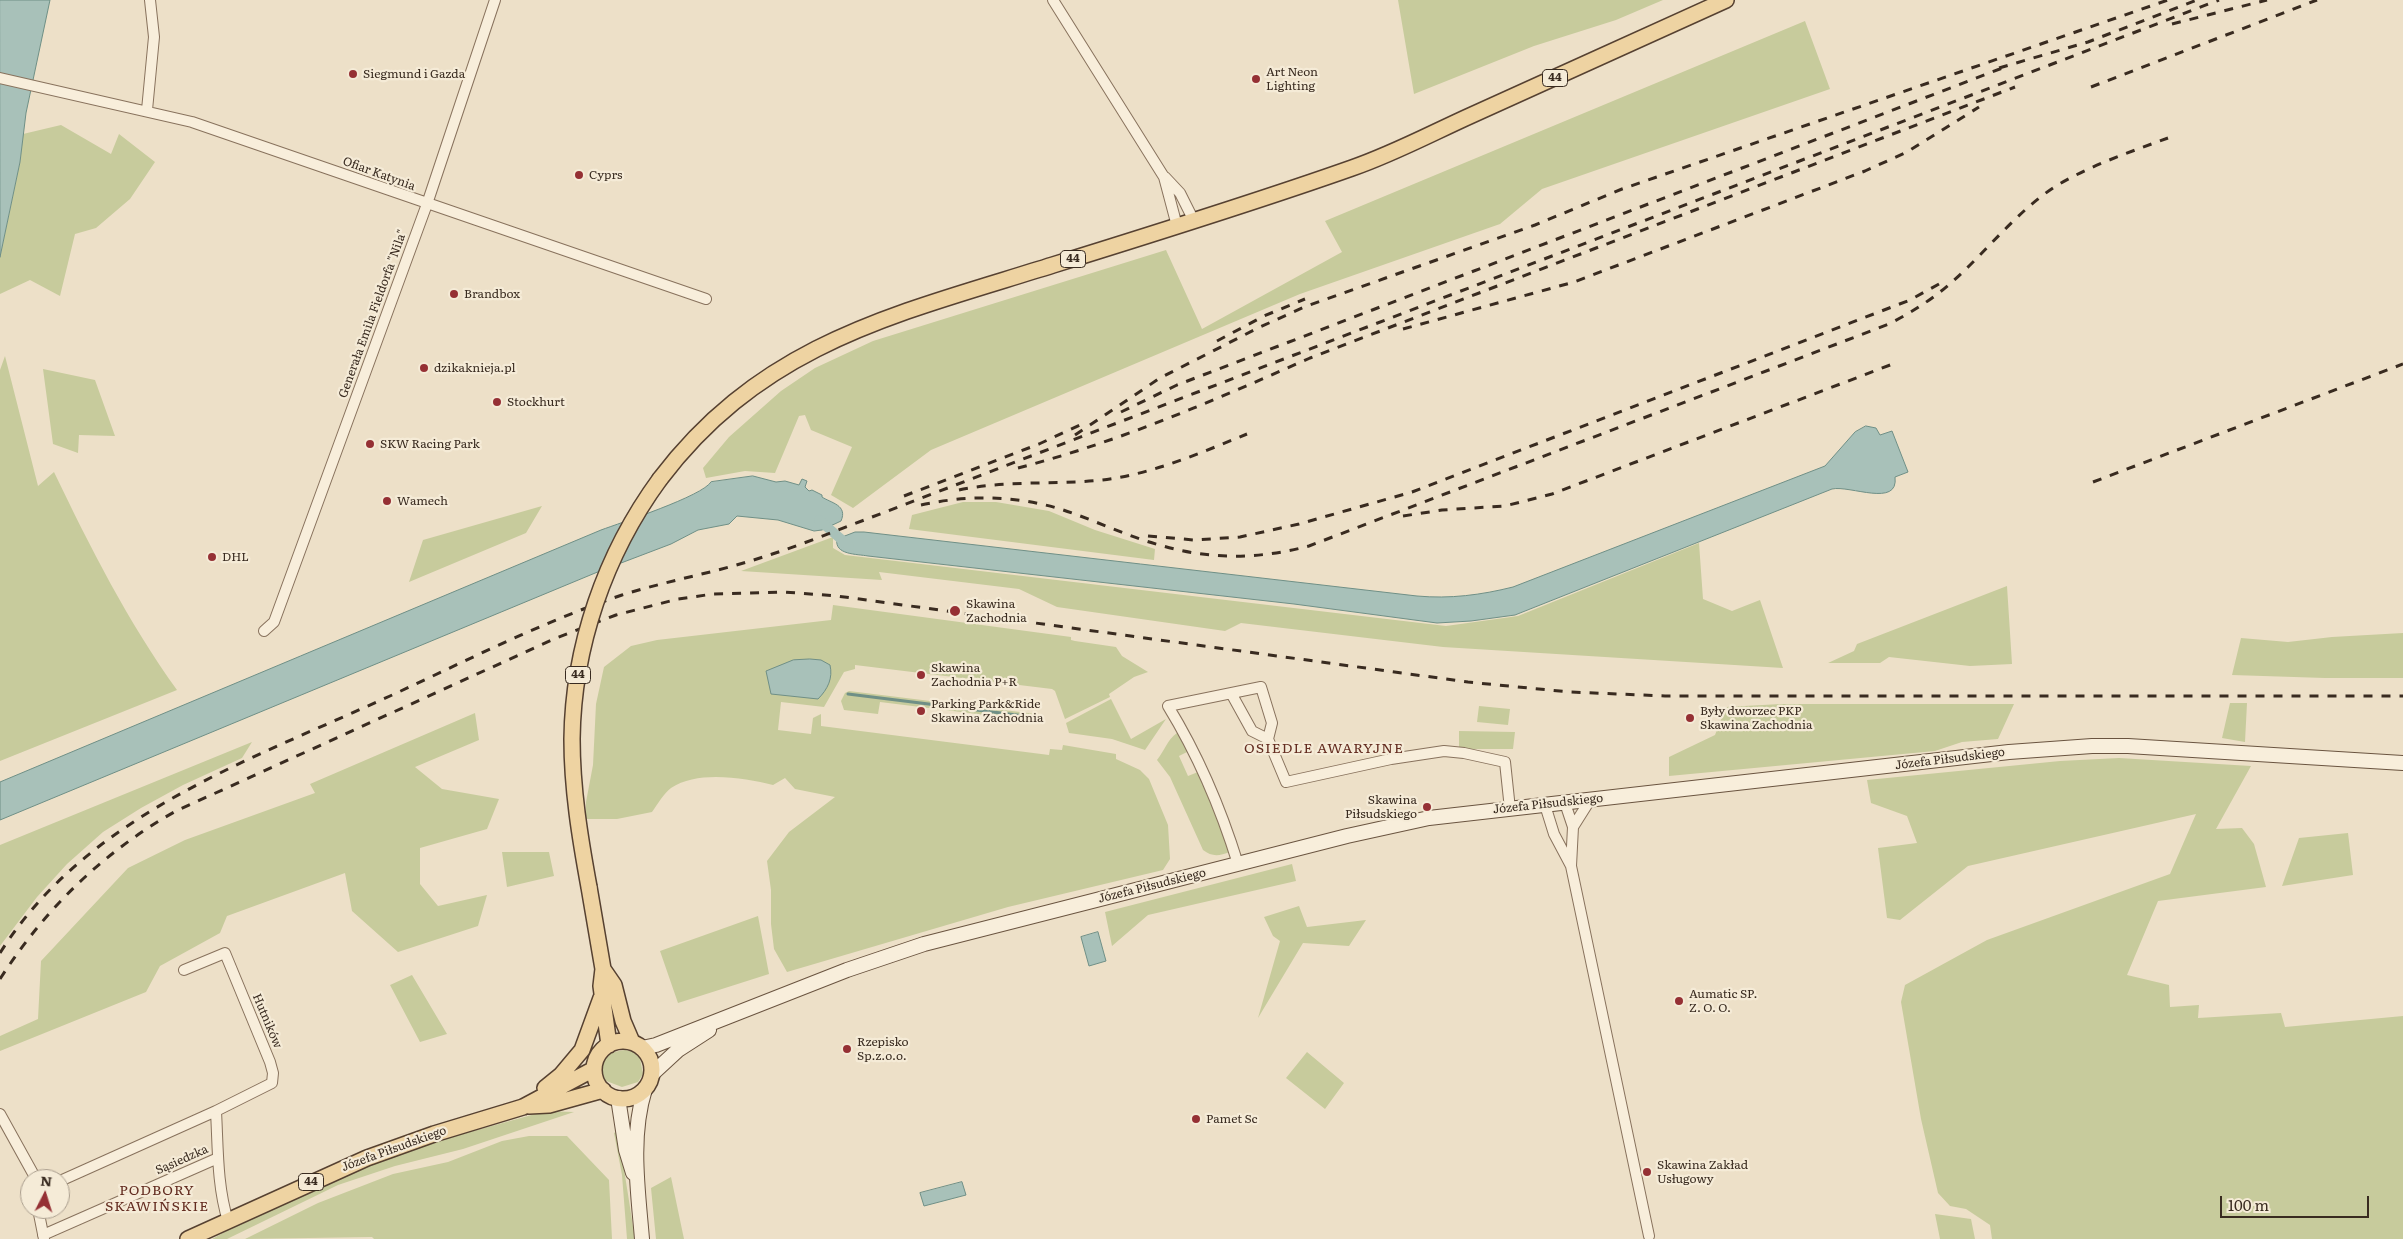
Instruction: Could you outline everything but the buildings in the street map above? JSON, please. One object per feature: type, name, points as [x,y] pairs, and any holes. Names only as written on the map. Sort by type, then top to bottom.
[{"type":"main road","name":"44","points":[[609,1045],[601,986],[603,969],[580,840],[574,791],[572,738],[576,692],[589,625],[606,575],[629,528],[660,479],[698,434],[730,404],[769,376],[825,343],[888,317],[1194,221],[1356,167],[1726,0]]},
{"type":"main road","name":"Józefa Piłsudskiego","points":[[637,1045],[656,1045],[847,970],[907,949],[1401,823],[2008,752],[2092,746],[2403,763]]},
{"type":"main road","name":"44","points":[[603,969],[614,985],[624,1021],[637,1045],[652,1062],[652,1074]]},
{"type":"main road","name":"44","points":[[523,1106],[561,1075],[576,1059],[587,1040],[602,995]]},
{"type":"main road","name":"Józefa Piłsudskiego","points":[[652,1074],[678,1050],[720,1021]]},
{"type":"main road","points":[[637,1045],[620,1041],[609,1045],[597,1057],[594,1069],[596,1080],[603,1090],[618,1098],[630,1098],[645,1089]]},
{"type":"main road","name":"Józefa Piłsudskiego","points":[[188,1239],[338,1169],[383,1151],[523,1106],[594,1069]]},
{"type":"main road","points":[[642,1239],[637,1187],[638,1124],[645,1089],[652,1074]]},
{"type":"main road","name":"Józefa Piłsudskiego","points":[[523,1106],[549,1104],[603,1090]]},
{"type":"main road","points":[[618,1098],[626,1150],[637,1187]]},
{"type":"street","points":[[147,110],[154,37],[150,0]]},
{"type":"street","name":"Generała Emila Fieldorfa \"Nila\"","points":[[264,631],[274,622],[426,204],[495,0]]},
{"type":"street","points":[[1052,0],[1164,177],[1180,193],[1194,221]]},
{"type":"street","name":"Ofiar Katynia","points":[[0,78],[147,110],[230,134],[426,204],[706,300]]},
{"type":"street","points":[[1164,177],[1177,226]]},
{"type":"street","points":[[1238,864],[1221,814],[1188,737],[1168,706],[1261,687],[1272,723],[1268,739],[1286,782],[1391,759],[1444,752],[1496,759],[1505,762],[1510,809]]},
{"type":"street","points":[[1231,693],[1252,731],[1268,739]]},
{"type":"street","points":[[1573,827],[1590,800]]},
{"type":"street","points":[[1565,803],[1573,827],[1571,866],[1649,1236]]},
{"type":"street","points":[[1545,805],[1554,834],[1571,866]]},
{"type":"street","name":"Hutników","points":[[70,1177],[216,1111],[272,1083],[273,1073],[270,1062],[225,953],[184,970]]},
{"type":"street","points":[[216,1111],[218,1158],[224,1207],[228,1221]]},
{"type":"street","points":[[0,1114],[30,1169]]},
{"type":"street","name":"Sąsiedzka","points":[[40,1219],[43,1237],[218,1158]]},
{"type":"green space","points":[[1398,0],[1663,0],[1616,20],[1534,46],[1414,94]]},
{"type":"green space","points":[[1805,21],[1830,89],[1542,189],[1500,224],[1300,294],[931,450],[853,508],[831,495],[852,447],[811,430],[805,415],[799,416],[775,473],[745,471],[706,478],[703,468],[729,437],[781,391],[815,368],[873,341],[1166,250],[1202,329],[1342,252],[1325,221]]},
{"type":"green space","points":[[61,125],[111,154],[119,134],[155,162],[130,199],[96,228],[75,234],[60,296],[30,280],[0,294],[0,257],[20,162],[23,134]]},
{"type":"green space","points":[[5,356],[38,486],[54,472],[126,611],[177,690],[0,761],[0,370]]},
{"type":"green space","points":[[43,369],[95,380],[115,436],[79,435],[78,453],[53,444]]},
{"type":"green space","points":[[963,502],[996,502],[1049,511],[1095,530],[1155,549],[1154,560],[909,529],[912,515]]},
{"type":"green space","points":[[542,506],[526,533],[409,582],[423,540]]},
{"type":"green space","points":[[833,537],[833,548],[845,555],[1446,626],[1518,616],[1699,543],[1703,599],[1732,611],[1760,600],[1783,668],[1443,647],[1241,623],[1225,631],[1057,607],[1019,589],[879,572],[882,580],[741,571]]},
{"type":"green space","points":[[2007,586],[2012,664],[1970,666],[1889,657],[1880,663],[1828,663],[1854,651],[1857,644]]},
{"type":"green space","points":[[833,605],[1071,637],[1071,640],[1075,641],[1116,647],[1122,656],[1148,672],[1134,677],[1109,694],[1110,697],[1065,719],[1055,691],[1052,689],[855,665],[855,669],[844,672],[824,707],[781,702],[778,730],[811,734],[813,718],[821,714],[821,726],[1049,755],[1050,749],[1062,750],[1063,745],[1116,754],[1116,759],[1140,770],[1149,779],[1168,825],[1170,859],[1163,870],[1008,907],[787,972],[774,949],[771,924],[771,890],[767,861],[789,832],[835,797],[795,789],[785,778],[773,785],[735,778],[707,777],[682,782],[671,788],[652,812],[617,819],[586,819],[586,802],[593,765],[596,704],[604,667],[631,646],[657,640],[831,620]]},
{"type":"green space","points":[[2403,633],[2403,678],[2232,675],[2241,638],[2288,642],[2332,637]]},
{"type":"green space","points":[[849,691],[1036,714],[1034,721],[880,702],[878,714],[844,710],[841,701],[845,693]]},
{"type":"green space","points":[[1111,699],[1131,739],[1166,719],[1145,750],[1112,739],[1069,733],[1066,723]]},
{"type":"green space","points":[[2230,703],[2247,703],[2245,742],[2222,738]]},
{"type":"green space","points":[[1781,704],[2014,704],[1998,739],[1962,742],[1935,751],[1669,776],[1669,757],[1715,735],[1726,707]]},
{"type":"green space","points":[[1479,706],[1510,709],[1508,725],[1477,722]]},
{"type":"green space","points":[[475,713],[479,740],[415,767],[442,789],[499,799],[487,829],[420,848],[420,884],[438,906],[487,895],[478,926],[398,952],[352,911],[345,873],[227,916],[220,933],[160,966],[146,992],[0,1051],[0,1036],[38,1019],[41,961],[128,868],[185,840],[315,793],[310,784]]},
{"type":"green space","points":[[1459,731],[1515,732],[1513,749],[1459,749]]},
{"type":"green space","points":[[1177,733],[1182,736],[1189,751],[1179,756],[1188,776],[1198,772],[1230,852],[1216,855],[1209,854],[1203,850],[1170,777],[1157,760],[1168,742]]},
{"type":"green space","points":[[252,742],[242,758],[183,785],[103,832],[67,864],[37,897],[0,946],[0,845]]},
{"type":"green space","points":[[2119,758],[2251,766],[2216,829],[2242,828],[2254,844],[2266,887],[2158,901],[2127,975],[2169,985],[2170,1007],[2199,1005],[2198,1018],[2281,1013],[2285,1027],[2403,1016],[2403,1239],[1992,1239],[1990,1225],[1966,1209],[1950,1206],[1938,1193],[1921,1119],[1901,1002],[1905,985],[1987,940],[2170,874],[2196,814],[1968,866],[1900,920],[1887,918],[1878,848],[1917,843],[1907,816],[1871,803],[1867,780],[2060,761]]},
{"type":"green space","points":[[2348,833],[2353,875],[2282,886],[2299,838]]},
{"type":"green space","points":[[502,852],[549,852],[554,876],[507,887]]},
{"type":"green space","points":[[1292,864],[1296,881],[1148,915],[1112,946],[1105,912]]},
{"type":"green space","points":[[1299,906],[1307,927],[1366,920],[1349,946],[1303,943],[1258,1018],[1280,941],[1273,936],[1264,917]]},
{"type":"green space","points":[[758,916],[769,974],[678,1003],[660,951]]},
{"type":"green space","points":[[412,975],[447,1034],[420,1042],[390,985]]},
{"type":"green space","points":[[626,1050],[633,1052],[640,1058],[643,1074],[638,1082],[622,1087],[601,1079],[600,1067],[605,1058],[614,1052]]},
{"type":"green space","points":[[1307,1052],[1344,1083],[1325,1109],[1286,1078]]},
{"type":"green space","points":[[546,1111],[574,1112],[463,1149],[395,1166],[338,1185],[227,1239],[212,1239],[289,1197],[401,1151]]},
{"type":"green space","points":[[618,1131],[635,1239],[627,1239],[622,1175],[614,1133]]},
{"type":"green space","points":[[529,1136],[567,1136],[609,1180],[612,1239],[374,1239],[372,1237],[245,1239],[318,1203],[393,1174],[448,1162],[502,1141]]},
{"type":"green space","points":[[671,1177],[684,1239],[656,1239],[651,1188]]},
{"type":"green space","points":[[1935,1214],[1971,1219],[1975,1239],[1940,1239]]},
{"type":"water","points":[[0,0],[50,0],[26,113],[20,162],[0,257]]},
{"type":"water","points":[[1866,426],[1876,428],[1880,435],[1892,431],[1908,472],[1895,477],[1894,486],[1889,491],[1872,493],[1832,489],[1515,615],[1471,621],[1437,623],[1294,604],[868,556],[847,553],[839,548],[837,544],[837,539],[855,532],[864,532],[1417,596],[1465,596],[1513,587],[1825,466],[1855,432]]},
{"type":"water","points":[[753,476],[799,485],[802,479],[807,481],[805,487],[809,491],[812,490],[838,505],[843,516],[841,521],[822,530],[814,531],[778,520],[737,516],[729,524],[698,530],[671,544],[600,571],[0,820],[0,782],[601,530],[678,501],[705,488],[711,482]]},
{"type":"water","points":[[793,660],[821,660],[830,665],[829,683],[818,699],[771,694],[766,671]]},
{"type":"water","points":[[1098,932],[1106,961],[1089,966],[1081,937]]},
{"type":"water","points":[[962,1182],[966,1195],[924,1206],[920,1193]]},
{"type":"waterway","points":[[819,520],[849,546]]},
{"type":"waterway","points":[[848,694],[1033,717]]},
{"type":"railway","points":[[1075,435],[1160,378],[1258,328],[1304,307],[1535,225],[1622,189],[2168,0]]},
{"type":"railway","points":[[1999,68],[2088,42],[2197,0]]},
{"type":"railway","points":[[0,953],[36,905],[78,864],[124,828],[174,797],[227,769],[281,744],[563,617],[622,595],[744,563],[807,542],[2219,0]]},
{"type":"railway","points":[[2172,24],[2267,0]]},
{"type":"railway","points":[[2091,87],[2317,0]]},
{"type":"railway","points":[[1121,412],[1177,385],[2005,67]]},
{"type":"railway","points":[[1018,468],[1056,458],[1130,433],[1310,358],[2015,87]]},
{"type":"railway","points":[[1403,329],[1574,282],[1865,171],[1907,152],[1979,107]]},
{"type":"railway","points":[[921,505],[973,498],[1008,499],[1043,504],[1150,542],[1181,551],[1218,556],[1254,555],[1309,546],[1889,324],[1922,305],[1945,288],[2028,207],[2056,186],[2097,165],[2168,138]]},
{"type":"railway","points":[[1148,536],[1194,540],[1240,537],[1299,524],[1412,492],[1910,300],[1939,284]]},
{"type":"railway","points":[[1217,341],[1264,316],[1305,299]]},
{"type":"railway","points":[[1403,516],[1442,510],[1505,506],[1552,494],[1898,362]]},
{"type":"railway","points":[[2093,482],[2403,364]]},
{"type":"railway","points":[[904,496],[1039,444],[1080,425]]},
{"type":"railway","points":[[959,490],[994,485],[1102,480],[1121,477],[1176,462],[1247,434]]},
{"type":"railway","points":[[0,979],[36,929],[78,884],[124,845],[176,811],[554,639],[616,615],[678,599],[713,594],[784,592],[837,596],[1468,682],[1569,692],[1665,696],[2403,696]]},
{"type":"place","name":"Siegmund i Gazda","points":[[353,74]]},
{"type":"place","name":"Art Neon Lighting","points":[[1256,79]]},
{"type":"place","name":"Cyprs","points":[[579,175]]},
{"type":"place","name":"Brandbox","points":[[454,294]]},
{"type":"place","name":"dzikaknieja.pl","points":[[424,368]]},
{"type":"place","name":"Stockhurt","points":[[497,402]]},
{"type":"place","name":"SKW Racing Park","points":[[370,444]]},
{"type":"place","name":"Wamech","points":[[387,501]]},
{"type":"place","name":"DHL","points":[[212,557]]},
{"type":"place","name":"Skawina Zachodnia","points":[[955,611]]},
{"type":"place","name":"Skawina Zachodnia P+R","points":[[921,675]]},
{"type":"place","name":"Parking Park&Ride Skawina Zachodnia","points":[[921,711]]},
{"type":"place","name":"Były dworzec PKP Skawina Zachodnia","points":[[1690,718]]},
{"type":"place","name":"Skawina Piłsudskiego","points":[[1427,807]]},
{"type":"place","name":"Aumatic SP. Z. O. O.","points":[[1679,1001]]},
{"type":"place","name":"Rzepisko Sp.z.o.o.","points":[[847,1049]]},
{"type":"place","name":"Pamet Sc","points":[[1196,1119]]},
{"type":"place","name":"Skawina Zakład Usługowy","points":[[1647,1172]]},
{"type":"district","name":"OSIEDLE AWARYJNE","points":[[1324,749]]},
{"type":"district","name":"PODBORY SKAWIŃSKIE","points":[[157,1200]]}]
